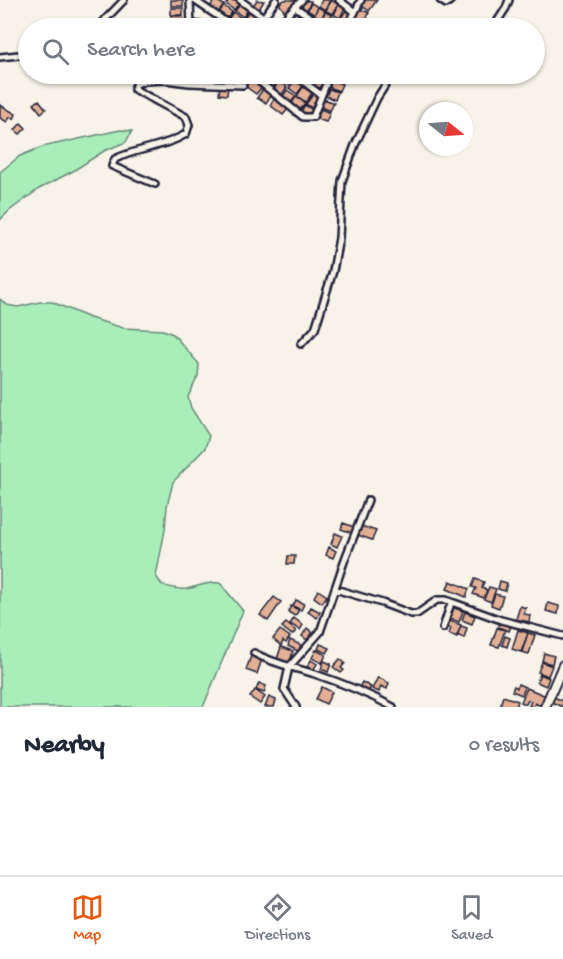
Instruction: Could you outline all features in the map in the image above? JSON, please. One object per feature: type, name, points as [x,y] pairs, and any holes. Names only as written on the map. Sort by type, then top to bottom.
[{"type":"street","points":[[107,18],[124,0]]},
{"type":"street","points":[[191,18],[192,0]]},
{"type":"street","points":[[192,0],[220,18]]},
{"type":"street","points":[[240,0],[263,18],[276,0]]},
{"type":"street","points":[[286,18],[302,0]]},
{"type":"street","points":[[339,0],[355,12]]},
{"type":"street","points":[[352,18],[361,0]]},
{"type":"street","points":[[440,0],[446,4],[451,0]]},
{"type":"street","points":[[500,18],[508,0]]},
{"type":"street","points":[[295,7],[312,18]]},
{"type":"street","points":[[0,57],[18,55]]},
{"type":"street","points":[[136,84],[134,89],[186,117],[189,125],[186,134],[176,140],[130,152],[116,159],[112,166],[155,184]]},
{"type":"street","points":[[216,84],[243,85]]},
{"type":"street","points":[[262,84],[303,117],[313,117],[326,84]]},
{"type":"street","points":[[307,84],[321,95]]},
{"type":"street","points":[[300,344],[315,329],[319,321],[333,271],[339,238],[342,181],[355,145],[386,84]]},
{"type":"street","points":[[296,707],[284,689],[289,668],[320,632],[368,500]]},
{"type":"street","points":[[334,589],[411,614],[417,614],[437,600],[452,603],[501,620],[563,636]]},
{"type":"street","points":[[443,628],[452,603]]},
{"type":"street","points":[[254,653],[272,663],[342,684],[393,707]]},
{"type":"street","points":[[545,707],[563,665]]},
{"type":"green space","points":[[120,130],[132,131],[126,142],[104,151],[39,189],[0,220],[0,172],[20,156],[42,147]]},
{"type":"green space","points":[[0,299],[7,305],[18,307],[52,302],[90,318],[123,328],[163,330],[173,334],[199,364],[198,376],[188,397],[191,408],[209,436],[205,448],[173,482],[156,576],[162,585],[180,589],[220,583],[243,611],[203,707],[0,707]]},
{"type":"building","points":[[171,0],[183,0],[183,6],[171,6]]},
{"type":"building","points":[[215,0],[224,5],[218,13],[209,8]]},
{"type":"building","points":[[229,0],[240,2],[234,10],[226,4]]},
{"type":"building","points":[[257,0],[264,1],[258,11],[252,7]]},
{"type":"building","points":[[284,0],[301,0],[286,13],[279,4]]},
{"type":"building","points":[[304,0],[311,1],[306,12],[300,8]]},
{"type":"building","points":[[322,0],[330,0],[325,10],[319,6]]},
{"type":"building","points":[[331,0],[338,4],[333,14],[326,11]]},
{"type":"building","points":[[364,0],[377,0],[369,11],[361,5]]},
{"type":"building","points":[[241,3],[249,8],[243,17],[235,11]]},
{"type":"building","points":[[311,3],[318,7],[313,17],[306,14]]},
{"type":"building","points":[[339,4],[345,7],[340,18],[334,15]]},
{"type":"building","points":[[224,6],[232,12],[228,18],[218,14]]},
{"type":"building","points":[[318,7],[325,11],[322,18],[313,18]]},
{"type":"building","points":[[171,8],[183,8],[183,15],[171,15]]},
{"type":"building","points":[[250,9],[258,15],[256,18],[244,18]]},
{"type":"building","points":[[294,9],[299,12],[296,18],[289,18]]},
{"type":"building","points":[[360,9],[369,13],[367,18],[356,18]]},
{"type":"building","points":[[346,10],[352,13],[350,18],[341,18]]},
{"type":"building","points":[[233,12],[241,18],[229,18]]},
{"type":"building","points":[[325,12],[332,15],[331,18],[322,18]]},
{"type":"building","points":[[299,13],[305,17],[304,18],[297,18]]},
{"type":"building","points":[[171,16],[183,16],[183,18],[171,18]]},
{"type":"building","points":[[258,84],[262,87],[256,94],[245,86]]},
{"type":"building","points":[[277,84],[287,87],[281,96],[273,90]]},
{"type":"building","points":[[292,84],[303,86],[297,94],[289,88]]},
{"type":"building","points":[[312,84],[324,84],[319,91]]},
{"type":"building","points":[[330,84],[342,84],[339,91],[329,87]]},
{"type":"building","points":[[220,86],[228,87],[227,95],[219,94]]},
{"type":"building","points":[[303,87],[312,93],[306,102],[297,96]]},
{"type":"building","points":[[263,89],[271,95],[266,103],[257,98]]},
{"type":"building","points":[[329,89],[338,92],[335,100],[326,96]]},
{"type":"building","points":[[287,90],[296,96],[290,104],[281,99]]},
{"type":"building","points":[[314,93],[319,97],[312,108],[306,104]]},
{"type":"building","points":[[296,97],[305,103],[299,111],[290,106]]},
{"type":"building","points":[[275,98],[289,108],[283,115],[270,105]]},
{"type":"building","points":[[324,99],[334,103],[330,111],[321,107]]},
{"type":"building","points":[[39,100],[46,109],[41,113],[34,104]]},
{"type":"building","points":[[0,105],[16,114],[14,119],[10,117],[7,122],[0,118]]},
{"type":"building","points":[[305,105],[313,110],[310,116],[301,111]]},
{"type":"building","points":[[321,109],[330,113],[326,122],[317,119]]},
{"type":"building","points":[[21,123],[26,128],[20,134],[15,130]]},
{"type":"building","points":[[343,523],[354,527],[352,533],[341,529]]},
{"type":"building","points":[[361,526],[376,531],[372,540],[358,535]]},
{"type":"building","points":[[335,533],[342,536],[337,547],[331,544]]},
{"type":"building","points":[[329,547],[336,551],[333,558],[326,555]]},
{"type":"building","points":[[288,556],[295,556],[294,564],[287,564]]},
{"type":"building","points":[[475,579],[484,582],[482,588],[487,590],[484,598],[473,594],[476,588],[472,587]]},
{"type":"building","points":[[450,581],[469,589],[466,597],[447,589]]},
{"type":"building","points":[[500,581],[507,583],[505,591],[498,589]]},
{"type":"building","points":[[489,587],[496,589],[491,602],[484,599]]},
{"type":"building","points":[[318,590],[327,596],[322,603],[314,597]]},
{"type":"building","points":[[495,594],[503,596],[499,608],[491,605]]},
{"type":"building","points":[[274,597],[281,602],[268,621],[260,615]]},
{"type":"building","points":[[296,600],[304,604],[301,610],[293,606]]},
{"type":"building","points":[[548,603],[559,606],[558,614],[546,611]]},
{"type":"building","points":[[291,606],[299,610],[295,616],[288,612]]},
{"type":"building","points":[[520,606],[526,608],[524,614],[530,615],[529,622],[516,619]]},
{"type":"building","points":[[311,607],[320,612],[317,618],[308,612]]},
{"type":"building","points":[[452,607],[463,611],[459,622],[448,618]]},
{"type":"building","points":[[465,612],[475,616],[472,624],[462,620]]},
{"type":"building","points":[[294,618],[303,625],[300,630],[290,624]]},
{"type":"building","points":[[447,620],[461,625],[457,637],[449,634],[451,628],[445,626]]},
{"type":"building","points":[[500,622],[511,626],[509,631],[498,627]]},
{"type":"building","points":[[286,623],[296,631],[292,635],[282,627]]},
{"type":"building","points":[[461,626],[467,628],[464,638],[457,635]]},
{"type":"building","points":[[307,628],[312,632],[307,640],[302,636]]},
{"type":"building","points":[[497,628],[505,630],[499,647],[491,645]]},
{"type":"building","points":[[280,630],[290,637],[286,643],[283,641],[281,646],[273,639]]},
{"type":"building","points":[[518,630],[528,633],[521,652],[512,649]]},
{"type":"building","points":[[528,633],[535,635],[529,654],[522,652]]},
{"type":"building","points":[[505,636],[510,638],[507,647],[502,645]]},
{"type":"building","points":[[290,640],[301,645],[298,651],[288,646]]},
{"type":"building","points":[[320,644],[330,648],[327,653],[318,649]]},
{"type":"building","points":[[281,647],[293,651],[289,666],[276,662]]},
{"type":"building","points":[[316,650],[326,655],[322,663],[312,658]]},
{"type":"building","points":[[544,653],[554,656],[552,664],[542,661]]},
{"type":"building","points":[[251,656],[262,659],[257,674],[246,670]]},
{"type":"building","points":[[340,659],[345,663],[341,668],[344,670],[341,673],[333,667]]},
{"type":"building","points":[[311,660],[317,664],[312,672],[306,669]]},
{"type":"building","points":[[324,661],[331,664],[328,672],[321,669]]},
{"type":"building","points":[[542,662],[552,666],[548,676],[538,672]]},
{"type":"building","points":[[540,674],[549,678],[546,686],[537,682]]},
{"type":"building","points":[[378,677],[389,683],[387,689],[381,686],[379,692],[372,689]]},
{"type":"building","points":[[362,682],[371,687],[367,693],[359,688]]},
{"type":"building","points":[[259,683],[266,686],[264,693],[256,690]]},
{"type":"building","points":[[518,684],[525,687],[522,695],[512,691],[514,686],[517,688]]},
{"type":"building","points":[[322,687],[332,692],[326,704],[316,699]]},
{"type":"building","points":[[527,688],[546,696],[541,706],[535,703],[533,707],[529,706],[531,701],[528,700],[526,704],[521,702]]},
{"type":"building","points":[[255,690],[265,697],[260,704],[250,697]]},
{"type":"building","points":[[503,696],[518,701],[516,707],[500,706]]},
{"type":"building","points":[[552,696],[563,701],[563,707],[549,701]]},
{"type":"building","points":[[269,697],[276,700],[274,707],[265,707]]}]
